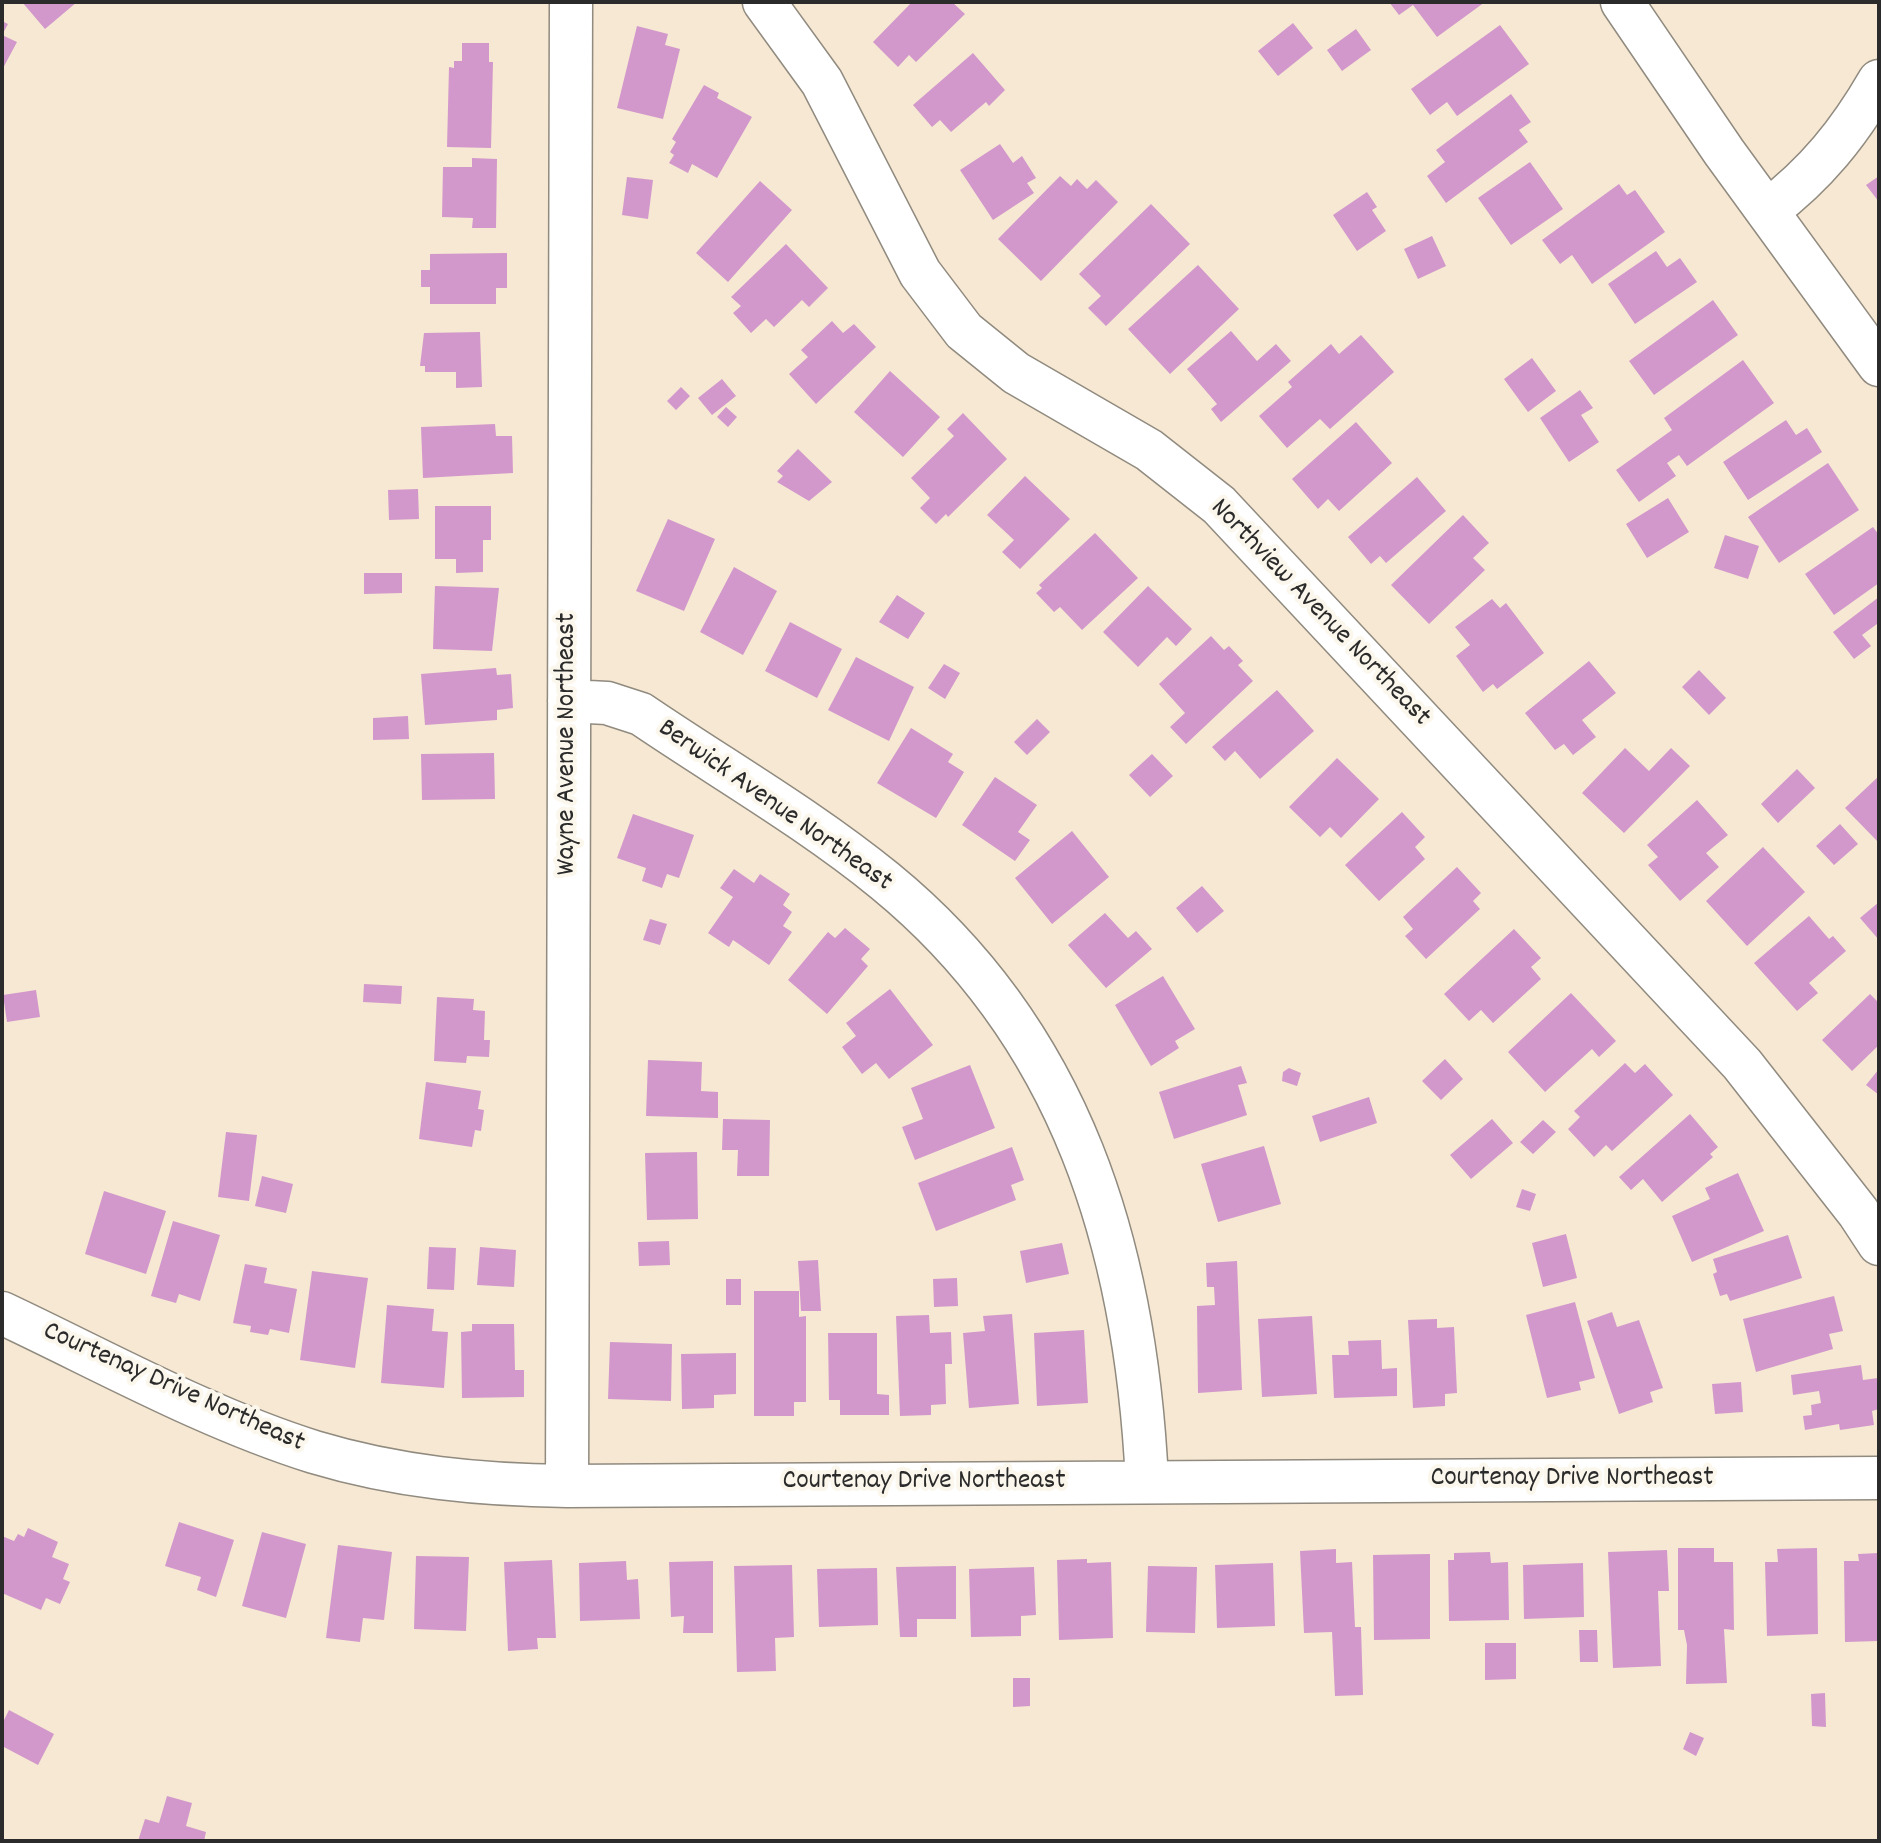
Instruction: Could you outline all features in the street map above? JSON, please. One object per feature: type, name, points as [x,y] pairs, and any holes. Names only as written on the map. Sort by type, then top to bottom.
[{"type":"street","name":"Wayne Avenue Northeast","points":[[567,1486],[571,2]]},
{"type":"street","name":"Northview Avenue Northeast","points":[[764,2],[822,82],[920,273],[964,331],[1016,373],[1149,450],[1219,505],[1742,1064],[1858,1212],[1879,1244]]},
{"type":"street","points":[[1622,2],[1767,211],[1879,365]]},
{"type":"street","points":[[1767,211],[1800,186],[1833,151],[1879,81]]},
{"type":"street","name":"Berwick Avenue Northeast","points":[[569,701],[607,703],[641,714],[839,847],[930,922],[1000,1002],[1062,1102],[1106,1212],[1128,1304],[1145,1423],[1147,1482]]},
{"type":"street","name":"Courtenay Drive Northeast","points":[[2,1313],[229,1419],[313,1452],[437,1479],[567,1486],[1879,1478]]},
{"type":"building","points":[[22,2],[77,2],[45,29]]},
{"type":"building","points":[[912,2],[952,2],[965,14],[916,62],[909,55],[898,67],[873,42]]},
{"type":"building","points":[[1389,2],[1485,2],[1437,37],[1413,5],[1399,15]]},
{"type":"building","points":[[2,21],[8,24],[2,35]]},
{"type":"building","points":[[1293,23],[1313,48],[1278,76],[1258,51]]},
{"type":"building","points":[[1500,25],[1529,64],[1457,116],[1447,102],[1430,115],[1411,89]]},
{"type":"building","points":[[637,26],[668,34],[665,45],[680,49],[663,119],[617,108]]},
{"type":"building","points":[[1356,29],[1371,50],[1342,71],[1327,50]]},
{"type":"building","points":[[2,35],[17,42],[2,70]]},
{"type":"building","points":[[462,43],[489,43],[489,62],[493,62],[491,148],[447,147],[449,67],[454,68],[454,61],[462,61]]},
{"type":"building","points":[[973,53],[1005,90],[989,106],[986,102],[951,132],[940,120],[932,127],[913,105]]},
{"type":"building","points":[[704,85],[719,93],[717,98],[752,117],[717,178],[692,164],[688,173],[669,163],[674,155],[670,152],[676,142],[672,139]]},
{"type":"building","points":[[1511,94],[1531,122],[1519,130],[1528,142],[1446,203],[1427,176],[1445,162],[1436,150]]},
{"type":"building","points":[[1000,144],[1013,163],[1022,156],[1036,178],[1027,183],[1034,193],[993,220],[960,170]]},
{"type":"building","points":[[472,158],[497,159],[496,228],[472,228],[473,218],[442,217],[443,167],[472,167]]},
{"type":"building","points":[[1530,162],[1563,209],[1511,245],[1478,198]]},
{"type":"building","points":[[1060,176],[1071,186],[1077,179],[1087,189],[1096,180],[1118,202],[1041,281],[998,239]]},
{"type":"building","points":[[1879,176],[1879,202],[1866,185]]},
{"type":"building","points":[[627,177],[653,180],[648,219],[622,215]]},
{"type":"building","points":[[760,181],[792,210],[728,282],[696,253]]},
{"type":"building","points":[[1619,184],[1627,195],[1635,190],[1665,232],[1592,284],[1572,255],[1560,264],[1542,240]]},
{"type":"building","points":[[1367,192],[1377,207],[1372,210],[1386,231],[1357,251],[1333,215]]},
{"type":"building","points":[[1151,204],[1190,244],[1106,326],[1088,308],[1101,296],[1079,274]]},
{"type":"building","points":[[1432,236],[1446,266],[1418,279],[1404,249]]},
{"type":"building","points":[[786,244],[828,288],[809,307],[802,300],[774,327],[766,319],[751,333],[733,313],[741,306],[731,297]]},
{"type":"building","points":[[1656,251],[1667,267],[1680,258],[1697,282],[1635,324],[1608,284]]},
{"type":"building","points":[[507,253],[507,288],[496,288],[496,304],[430,304],[430,287],[421,287],[421,270],[430,270],[430,254]]},
{"type":"building","points":[[1198,265],[1239,309],[1170,374],[1128,329]]},
{"type":"building","points":[[1713,300],[1738,335],[1654,395],[1629,361]]},
{"type":"building","points":[[832,321],[843,333],[854,324],[876,347],[816,404],[789,374],[808,357],[801,350]]},
{"type":"building","points":[[1231,331],[1257,361],[1276,344],[1291,361],[1221,422],[1211,409],[1217,404],[1187,369]]},
{"type":"building","points":[[480,332],[482,387],[456,388],[456,372],[425,372],[425,366],[420,366],[424,333]]},
{"type":"building","points":[[1361,335],[1394,372],[1330,429],[1320,419],[1287,448],[1259,416],[1292,387],[1288,382],[1331,344],[1339,354]]},
{"type":"building","points":[[1532,358],[1556,391],[1528,412],[1504,379]]},
{"type":"building","points":[[1743,360],[1774,403],[1687,466],[1679,455],[1667,463],[1676,476],[1639,502],[1616,470],[1672,430],[1664,418]]},
{"type":"building","points":[[890,371],[940,417],[903,457],[854,412]]},
{"type":"building","points":[[722,379],[736,396],[712,415],[698,398]]},
{"type":"building","points":[[681,387],[690,396],[676,410],[667,401]]},
{"type":"building","points":[[1580,390],[1593,408],[1581,415],[1599,442],[1569,462],[1540,418]]},
{"type":"building","points":[[726,407],[737,417],[728,427],[717,417]]},
{"type":"building","points":[[963,413],[1007,459],[948,517],[946,514],[936,524],[920,508],[930,498],[911,478],[954,436],[947,429]]},
{"type":"building","points":[[1786,420],[1796,435],[1807,428],[1822,452],[1748,500],[1723,462]]},
{"type":"building","points":[[1356,422],[1392,463],[1339,511],[1328,499],[1318,509],[1292,479]]},
{"type":"building","points":[[495,424],[496,436],[512,436],[513,473],[423,478],[421,427]]},
{"type":"building","points":[[798,449],[832,482],[809,501],[777,482],[783,476],[777,471]]},
{"type":"building","points":[[1828,463],[1859,510],[1779,563],[1748,517]]},
{"type":"building","points":[[1025,476],[1070,519],[1020,569],[1002,552],[1014,540],[987,515]]},
{"type":"building","points":[[1417,477],[1446,511],[1386,563],[1380,556],[1371,564],[1348,537]]},
{"type":"building","points":[[418,489],[419,519],[389,520],[388,490]]},
{"type":"building","points":[[1668,498],[1689,532],[1647,558],[1626,524]]},
{"type":"building","points":[[435,506],[491,506],[491,540],[483,540],[483,572],[456,573],[456,559],[435,559]]},
{"type":"building","points":[[1463,515],[1489,543],[1473,558],[1485,570],[1429,624],[1391,585]]},
{"type":"building","points":[[668,519],[715,539],[684,611],[636,591]]},
{"type":"building","points":[[1873,527],[1879,535],[1879,583],[1834,615],[1805,574]]},
{"type":"building","points":[[1095,533],[1138,578],[1082,630],[1060,607],[1054,612],[1036,593],[1042,588],[1039,585]]},
{"type":"building","points":[[1725,535],[1759,546],[1748,579],[1714,568]]},
{"type":"building","points":[[734,567],[777,591],[743,655],[700,632]]},
{"type":"building","points":[[364,573],[402,573],[402,593],[364,594]]},
{"type":"building","points":[[435,586],[499,588],[492,651],[433,649]]},
{"type":"building","points":[[1148,586],[1192,629],[1176,646],[1167,637],[1138,667],[1103,632]]},
{"type":"building","points":[[897,595],[925,613],[908,639],[879,622]]},
{"type":"building","points":[[1879,597],[1879,627],[1877,624],[1862,635],[1871,646],[1854,659],[1833,632]]},
{"type":"building","points":[[1492,599],[1500,608],[1506,603],[1544,653],[1497,689],[1493,684],[1483,692],[1456,656],[1470,645],[1455,627]]},
{"type":"building","points":[[790,622],[842,649],[817,698],[765,671]]},
{"type":"building","points":[[1211,636],[1224,650],[1229,646],[1243,661],[1238,665],[1253,681],[1186,744],[1170,727],[1185,713],[1159,684]]},
{"type":"building","points":[[856,657],[914,687],[889,741],[828,710]]},
{"type":"building","points":[[1589,661],[1616,693],[1582,720],[1596,737],[1573,755],[1564,744],[1555,750],[1525,713]]},
{"type":"building","points":[[944,664],[960,673],[945,699],[928,688]]},
{"type":"building","points":[[496,668],[497,675],[511,674],[513,708],[497,710],[497,720],[425,725],[421,674]]},
{"type":"building","points":[[1699,670],[1726,698],[1709,715],[1682,687]]},
{"type":"building","points":[[1277,690],[1314,731],[1260,779],[1235,751],[1225,761],[1212,747]]},
{"type":"building","points":[[408,716],[409,739],[373,740],[373,718]]},
{"type":"building","points":[[1037,719],[1050,732],[1027,755],[1014,742]]},
{"type":"building","points":[[911,728],[953,754],[948,762],[964,772],[936,818],[877,783]]},
{"type":"building","points":[[1625,748],[1649,771],[1671,748],[1690,766],[1624,833],[1582,793]]},
{"type":"building","points":[[494,753],[495,799],[422,800],[421,754]]},
{"type":"building","points":[[1152,754],[1173,776],[1150,797],[1129,775]]},
{"type":"building","points":[[1337,758],[1379,799],[1341,838],[1330,827],[1320,837],[1289,807]]},
{"type":"building","points":[[1797,769],[1815,788],[1778,823],[1761,804]]},
{"type":"building","points":[[1879,776],[1879,843],[1845,808]]},
{"type":"building","points":[[995,777],[1037,805],[1018,832],[1030,840],[1015,861],[962,825]]},
{"type":"building","points":[[1697,800],[1728,835],[1706,853],[1719,867],[1680,901],[1648,865],[1658,857],[1647,845]]},
{"type":"building","points":[[1402,812],[1425,837],[1415,847],[1425,859],[1379,901],[1345,865]]},
{"type":"building","points":[[633,814],[694,835],[679,878],[667,874],[662,888],[642,881],[646,868],[617,858]]},
{"type":"building","points":[[1840,824],[1858,844],[1834,865],[1816,846]]},
{"type":"building","points":[[1072,831],[1109,877],[1052,924],[1015,878]]},
{"type":"building","points":[[1763,847],[1805,892],[1747,946],[1706,901]]},
{"type":"building","points":[[1457,867],[1481,893],[1473,901],[1480,909],[1426,959],[1405,936],[1413,929],[1403,917]]},
{"type":"building","points":[[734,869],[754,883],[760,874],[790,894],[783,905],[792,912],[783,926],[792,932],[769,965],[733,940],[729,947],[708,933],[733,897],[720,888]]},
{"type":"building","points":[[1202,886],[1224,911],[1197,933],[1176,908]]},
{"type":"building","points":[[1879,902],[1879,940],[1860,918]]},
{"type":"building","points":[[1105,913],[1128,938],[1136,931],[1152,949],[1106,988],[1068,945]]},
{"type":"building","points":[[1809,916],[1829,939],[1833,936],[1846,951],[1809,983],[1818,993],[1797,1011],[1754,963]]},
{"type":"building","points":[[650,919],[667,924],[660,945],[643,940]]},
{"type":"building","points":[[845,928],[870,949],[861,959],[868,966],[827,1014],[788,980],[828,932],[835,938]]},
{"type":"building","points":[[1514,929],[1541,958],[1531,967],[1541,979],[1493,1023],[1481,1010],[1469,1021],[1444,994]]},
{"type":"building","points":[[1163,976],[1195,1029],[1175,1041],[1179,1048],[1151,1066],[1115,1005]]},
{"type":"building","points":[[364,984],[402,986],[401,1004],[363,1002]]},
{"type":"building","points":[[890,989],[933,1045],[889,1079],[876,1063],[862,1074],[842,1047],[856,1036],[846,1023]]},
{"type":"building","points":[[36,990],[40,1017],[7,1022],[3,995]]},
{"type":"building","points":[[1571,993],[1616,1041],[1599,1057],[1592,1049],[1545,1092],[1508,1052]]},
{"type":"building","points":[[1870,994],[1879,1003],[1879,1045],[1852,1071],[1822,1040]]},
{"type":"building","points":[[437,997],[474,999],[473,1010],[485,1011],[484,1040],[490,1040],[489,1057],[467,1056],[466,1063],[434,1061]]},
{"type":"building","points":[[1445,1059],[1463,1079],[1441,1100],[1422,1081]]},
{"type":"building","points":[[648,1060],[702,1062],[701,1091],[718,1092],[718,1118],[646,1116]]},
{"type":"building","points":[[1625,1063],[1635,1073],[1645,1064],[1673,1095],[1612,1151],[1606,1145],[1594,1157],[1568,1129],[1580,1117],[1574,1111]]},
{"type":"building","points":[[970,1065],[995,1128],[915,1160],[902,1127],[923,1119],[911,1088]]},
{"type":"building","points":[[1241,1066],[1247,1083],[1238,1085],[1247,1115],[1174,1139],[1159,1092]]},
{"type":"building","points":[[1289,1068],[1301,1073],[1297,1086],[1282,1081],[1283,1072]]},
{"type":"building","points":[[1879,1069],[1879,1095],[1866,1085]]},
{"type":"building","points":[[426,1082],[481,1091],[478,1109],[484,1110],[481,1131],[475,1130],[472,1147],[419,1139]]},
{"type":"building","points":[[1369,1097],[1377,1123],[1320,1142],[1312,1116]]},
{"type":"building","points":[[1690,1114],[1718,1147],[1710,1154],[1713,1157],[1662,1202],[1643,1179],[1631,1190],[1619,1177]]},
{"type":"building","points":[[723,1119],[770,1120],[769,1176],[737,1176],[738,1150],[722,1150]]},
{"type":"building","points":[[1492,1119],[1513,1143],[1471,1179],[1450,1155]]},
{"type":"building","points":[[1543,1120],[1556,1132],[1533,1154],[1520,1142]]},
{"type":"building","points":[[226,1132],[257,1135],[249,1201],[218,1197]]},
{"type":"building","points":[[1264,1146],[1281,1204],[1218,1222],[1201,1164]]},
{"type":"building","points":[[1012,1147],[1024,1180],[1011,1185],[1016,1200],[936,1231],[918,1183]]},
{"type":"building","points":[[697,1152],[698,1219],[647,1220],[645,1153]]},
{"type":"building","points":[[1738,1173],[1764,1231],[1692,1262],[1672,1216],[1710,1199],[1705,1188]]},
{"type":"building","points":[[262,1176],[293,1184],[286,1213],[255,1206]]},
{"type":"building","points":[[1522,1189],[1536,1194],[1530,1211],[1516,1207]]},
{"type":"building","points":[[104,1191],[166,1211],[146,1274],[85,1254]]},
{"type":"building","points":[[173,1221],[220,1235],[200,1301],[179,1294],[176,1303],[151,1296]]},
{"type":"building","points":[[1566,1234],[1577,1278],[1543,1287],[1532,1243]]},
{"type":"building","points":[[1788,1235],[1802,1278],[1730,1301],[1727,1294],[1720,1296],[1713,1274],[1717,1272],[1713,1259]]},
{"type":"building","points":[[669,1241],[670,1265],[639,1266],[638,1242]]},
{"type":"building","points":[[1062,1243],[1069,1274],[1026,1283],[1020,1251]]},
{"type":"building","points":[[429,1247],[456,1248],[454,1290],[427,1289]]},
{"type":"building","points":[[480,1247],[516,1250],[514,1287],[477,1285]]},
{"type":"building","points":[[818,1260],[821,1311],[801,1311],[798,1261]]},
{"type":"building","points":[[1237,1261],[1242,1390],[1198,1393],[1197,1306],[1215,1305],[1214,1287],[1207,1287],[1206,1263]]},
{"type":"building","points":[[245,1264],[267,1268],[264,1283],[297,1289],[289,1333],[270,1329],[268,1335],[250,1332],[251,1326],[233,1323]]},
{"type":"building","points":[[312,1271],[368,1278],[355,1368],[300,1360]]},
{"type":"building","points":[[957,1278],[958,1306],[934,1307],[933,1279]]},
{"type":"building","points":[[726,1279],[741,1279],[741,1305],[726,1305]]},
{"type":"building","points":[[754,1291],[799,1291],[799,1317],[806,1316],[806,1402],[794,1402],[794,1416],[754,1416]]},
{"type":"building","points":[[1834,1296],[1843,1331],[1829,1334],[1833,1349],[1756,1372],[1743,1319]]},
{"type":"building","points":[[1575,1302],[1595,1378],[1579,1382],[1581,1390],[1547,1398],[1526,1315]]},
{"type":"building","points":[[387,1305],[434,1309],[432,1331],[448,1332],[444,1388],[381,1383]]},
{"type":"building","points":[[1612,1312],[1617,1327],[1639,1320],[1663,1388],[1650,1392],[1653,1402],[1619,1414],[1587,1321]]},
{"type":"building","points":[[1012,1314],[1019,1404],[969,1408],[963,1333],[985,1331],[983,1316]]},
{"type":"building","points":[[929,1315],[930,1333],[951,1332],[952,1364],[945,1364],[946,1404],[931,1405],[931,1415],[900,1416],[896,1316]]},
{"type":"building","points":[[1312,1316],[1317,1394],[1262,1397],[1258,1319]]},
{"type":"building","points":[[1437,1319],[1437,1328],[1454,1327],[1457,1393],[1445,1394],[1445,1406],[1413,1408],[1408,1320]]},
{"type":"building","points":[[472,1324],[514,1324],[515,1370],[524,1370],[524,1397],[462,1398],[461,1332],[472,1331]]},
{"type":"building","points":[[1084,1330],[1088,1403],[1037,1406],[1034,1333]]},
{"type":"building","points":[[828,1333],[877,1333],[877,1394],[889,1395],[889,1415],[840,1415],[840,1400],[829,1400]]},
{"type":"building","points":[[1381,1340],[1382,1369],[1397,1368],[1397,1396],[1334,1398],[1332,1355],[1349,1355],[1348,1341]]},
{"type":"building","points":[[610,1342],[672,1344],[671,1401],[608,1399]]},
{"type":"building","points":[[736,1353],[736,1394],[714,1395],[714,1408],[682,1409],[681,1354]]},
{"type":"building","points":[[1861,1365],[1863,1380],[1878,1378],[1879,1409],[1872,1411],[1874,1425],[1840,1430],[1839,1424],[1805,1430],[1803,1416],[1812,1415],[1811,1405],[1821,1403],[1819,1391],[1793,1395],[1791,1375]]},
{"type":"building","points":[[1741,1382],[1743,1412],[1715,1414],[1712,1384]]},
{"type":"building","points":[[179,1522],[234,1540],[216,1597],[197,1590],[201,1577],[165,1566]]},
{"type":"building","points":[[28,1528],[58,1542],[52,1557],[69,1564],[63,1579],[70,1582],[60,1604],[46,1598],[41,1610],[2,1593],[2,1536],[14,1541],[18,1534],[24,1537]]},
{"type":"building","points":[[262,1532],[306,1544],[286,1618],[242,1606]]},
{"type":"building","points":[[338,1545],[392,1552],[384,1620],[363,1618],[360,1642],[326,1638]]},
{"type":"building","points":[[1678,1548],[1714,1548],[1714,1562],[1733,1562],[1734,1630],[1724,1629],[1727,1683],[1686,1684],[1687,1645],[1684,1630],[1678,1630]]},
{"type":"building","points":[[1817,1548],[1818,1634],[1767,1636],[1765,1562],[1778,1562],[1777,1549]]},
{"type":"building","points":[[1336,1549],[1336,1563],[1352,1562],[1355,1627],[1361,1627],[1363,1695],[1335,1696],[1332,1632],[1304,1633],[1300,1551]]},
{"type":"building","points":[[1667,1550],[1669,1591],[1658,1591],[1661,1666],[1613,1668],[1608,1552]]},
{"type":"building","points":[[1490,1552],[1491,1563],[1508,1562],[1509,1620],[1449,1621],[1448,1560],[1454,1560],[1454,1553]]},
{"type":"building","points":[[1879,1553],[1879,1641],[1845,1642],[1844,1561],[1859,1561],[1858,1554]]},
{"type":"building","points":[[1430,1554],[1430,1639],[1374,1640],[1373,1555]]},
{"type":"building","points":[[416,1556],[469,1557],[466,1631],[414,1629]]},
{"type":"building","points":[[1087,1559],[1087,1563],[1111,1562],[1113,1638],[1059,1640],[1057,1560]]},
{"type":"building","points":[[552,1560],[556,1638],[537,1638],[538,1649],[508,1651],[504,1562]]},
{"type":"building","points":[[626,1561],[627,1580],[638,1579],[640,1619],[580,1621],[579,1563]]},
{"type":"building","points":[[713,1561],[713,1633],[683,1633],[684,1616],[671,1617],[669,1562]]},
{"type":"building","points":[[1273,1563],[1275,1626],[1217,1628],[1215,1565]]},
{"type":"building","points":[[1583,1563],[1584,1617],[1524,1619],[1523,1565]]},
{"type":"building","points":[[792,1565],[794,1637],[775,1638],[776,1671],[737,1672],[734,1566]]},
{"type":"building","points":[[956,1566],[956,1619],[917,1619],[917,1637],[900,1637],[896,1567]]},
{"type":"building","points":[[1148,1566],[1197,1567],[1195,1633],[1146,1632]]},
{"type":"building","points":[[1034,1567],[1036,1615],[1021,1616],[1021,1636],[971,1637],[969,1569]]},
{"type":"building","points":[[877,1568],[878,1625],[819,1627],[817,1569]]},
{"type":"building","points":[[1579,1630],[1597,1630],[1598,1662],[1580,1662]]},
{"type":"building","points":[[1485,1643],[1516,1643],[1516,1679],[1485,1680]]},
{"type":"building","points":[[1013,1678],[1030,1678],[1030,1706],[1013,1707]]},
{"type":"building","points":[[1825,1693],[1826,1727],[1812,1726],[1811,1694]]},
{"type":"building","points":[[9,1710],[54,1734],[38,1765],[2,1746],[2,1724]]},
{"type":"building","points":[[1690,1732],[1704,1738],[1696,1756],[1683,1749]]},
{"type":"building","points":[[167,1796],[192,1803],[186,1826],[206,1832],[204,1841],[138,1841],[145,1819],[159,1823]]}]
